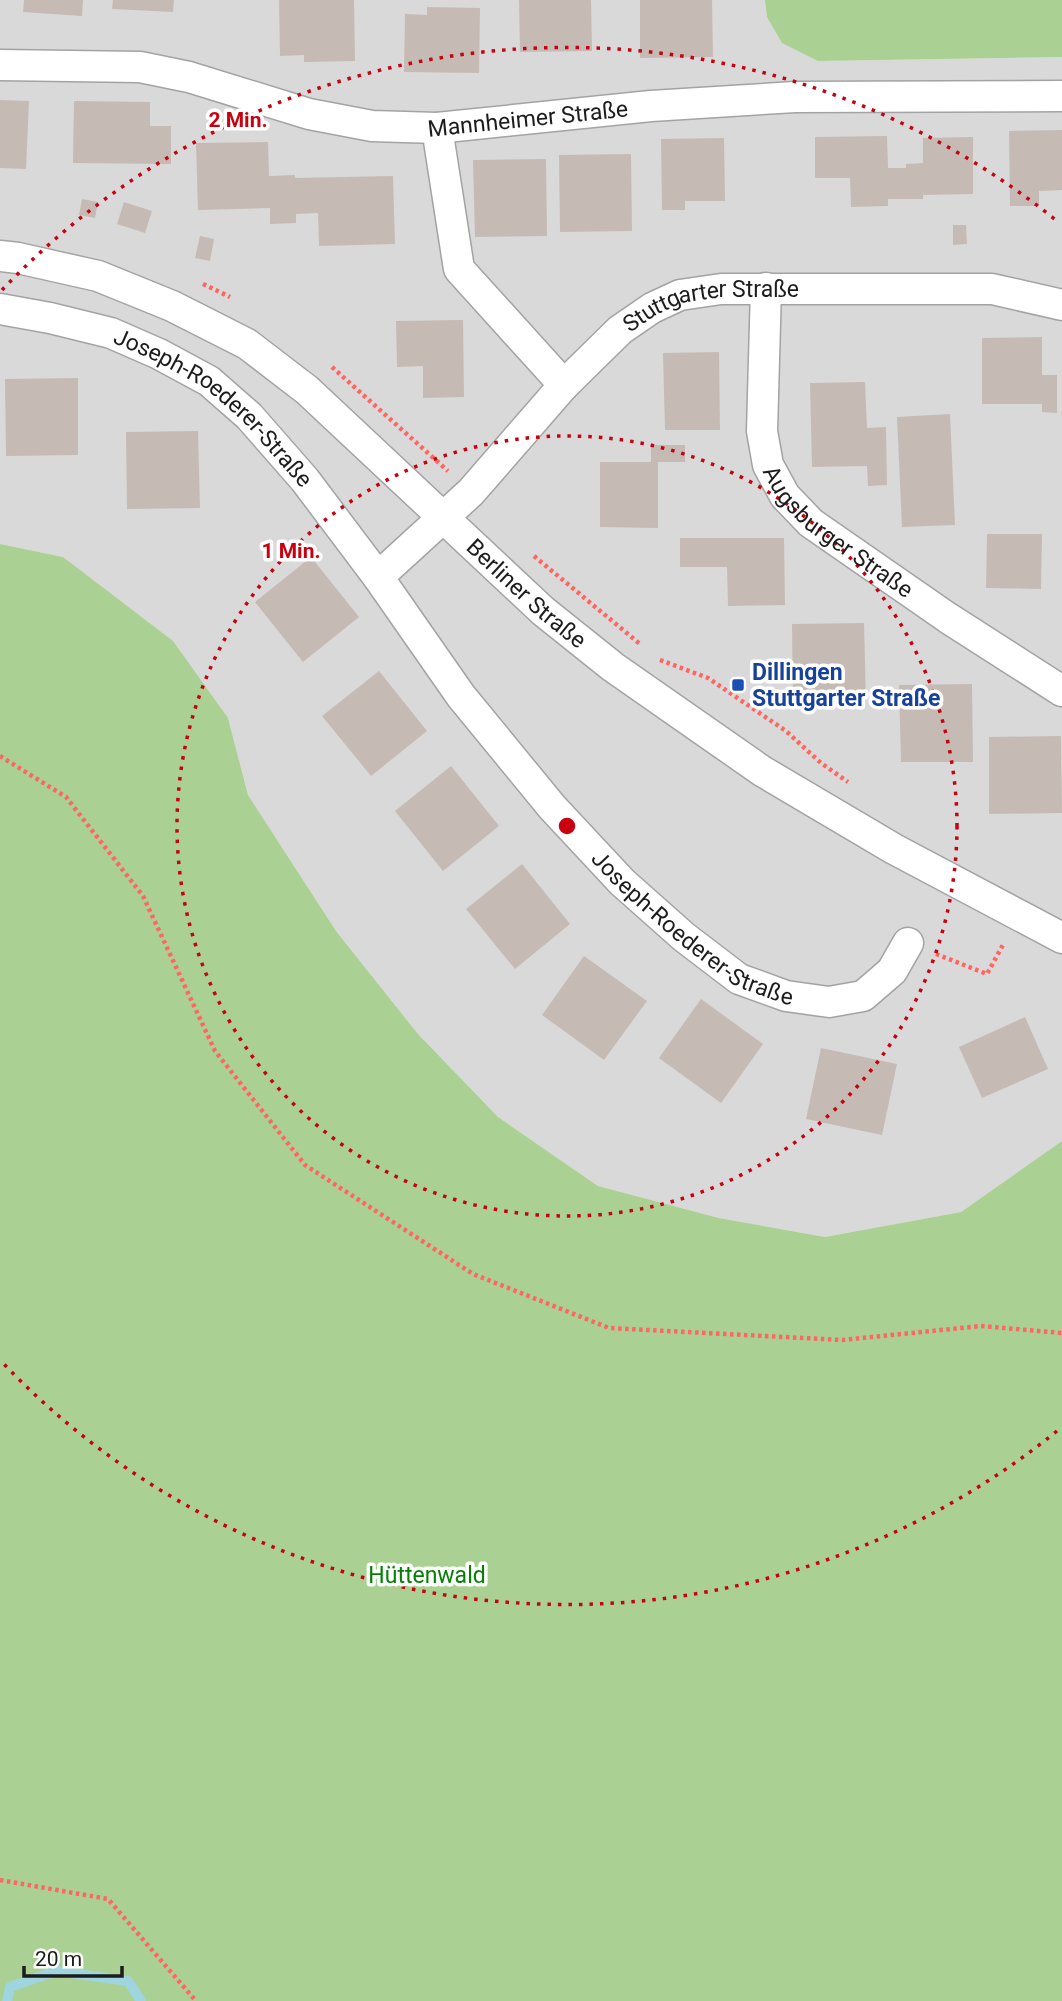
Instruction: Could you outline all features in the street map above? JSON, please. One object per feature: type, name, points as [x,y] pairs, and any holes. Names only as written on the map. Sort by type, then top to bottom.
[{"type":"street","name":"Mannheimer Straße","points":[[0,65],[140,67],[219,85],[309,114],[372,125],[436,128],[651,106],[795,97],[1062,96]]},
{"type":"street","points":[[436,128],[459,269],[564,386]]},
{"type":"street","name":"Berliner Straße","points":[[0,256],[98,276],[173,306],[247,344],[307,390],[543,611],[603,659],[762,771],[894,849],[1062,938]]},
{"type":"street","name":"Stuttgarter Straße","points":[[444,518],[471,492],[564,386],[620,330],[652,308],[680,295],[721,289],[766,288],[992,289],[1062,305]]},
{"type":"street","name":"Augsburger Straße","points":[[766,288],[762,430],[768,465],[785,496],[811,523],[947,618],[1062,691]]},
{"type":"street","name":"Joseph-Roederer-Straße","points":[[0,309],[111,333],[159,354],[209,381],[249,416],[304,480],[378,577],[461,696],[552,807],[622,882],[684,937],[740,979],[786,996],[830,1002],[863,996],[892,971],[908,943]]},
{"type":"street","points":[[378,577],[444,518]]},
{"type":"path","points":[[201,283],[236,301]]},
{"type":"path","points":[[325,361],[471,492]]},
{"type":"path","points":[[528,551],[646,650]]},
{"type":"path","points":[[657,659],[708,678],[786,731],[821,764],[855,787]]},
{"type":"path","points":[[0,756],[66,797],[143,896],[215,1051],[305,1165],[472,1275],[609,1328],[842,1340],[981,1326],[1062,1333]]},
{"type":"path","points":[[908,943],[987,974],[1020,915]]},
{"type":"path","points":[[0,1880],[108,1899],[196,2001]]},
{"type":"shaded area","points":[[0,0],[765,0],[767,17],[818,61],[1062,57],[1062,1141],[961,1212],[825,1237],[719,1218],[598,1186],[498,1117],[418,1034],[336,931],[248,795],[228,718],[63,557],[0,544]]},
{"type":"green space","points":[[765,0],[1062,0],[1062,57],[818,61],[782,43],[767,17]]},
{"type":"green space","name":"Hüttenwald","points":[[0,544],[63,557],[173,641],[228,718],[248,795],[336,931],[418,1034],[498,1117],[598,1186],[719,1218],[825,1237],[961,1212],[1062,1141],[1062,2001],[0,2001]]},
{"type":"building","points":[[24,0],[83,0],[82,16],[23,12]]},
{"type":"building","points":[[113,0],[174,0],[173,12],[112,9]]},
{"type":"building","points":[[279,0],[354,0],[355,61],[304,62],[304,55],[280,56]]},
{"type":"building","points":[[519,0],[591,0],[592,51],[520,52]]},
{"type":"building","points":[[640,0],[712,0],[713,57],[640,58]]},
{"type":"building","points":[[427,7],[480,8],[479,73],[404,72],[405,14],[427,15]]},
{"type":"building","points":[[0,100],[29,101],[26,169],[0,168]]},
{"type":"building","points":[[74,101],[150,102],[150,126],[171,126],[171,164],[73,163]]},
{"type":"building","points":[[1062,130],[1062,190],[1039,191],[1039,206],[1010,206],[1009,131]]},
{"type":"building","points":[[887,136],[888,168],[906,168],[906,164],[923,163],[923,138],[973,137],[973,194],[923,195],[923,199],[888,199],[888,206],[851,207],[850,178],[815,178],[815,137]]},
{"type":"building","points":[[724,138],[725,201],[685,201],[685,210],[662,210],[661,139]]},
{"type":"building","points":[[268,142],[269,176],[393,176],[395,244],[319,246],[318,213],[296,214],[296,223],[270,224],[270,208],[198,210],[196,143]]},
{"type":"building","points":[[631,154],[632,231],[560,232],[559,155]]},
{"type":"building","points":[[546,159],[547,236],[475,237],[473,160]]},
{"type":"building","points":[[82,199],[98,202],[95,218],[79,215]]},
{"type":"building","points":[[124,202],[152,211],[145,233],[117,224]]},
{"type":"building","points":[[953,225],[966,225],[967,244],[953,245]]},
{"type":"building","points":[[200,236],[214,239],[210,261],[195,258]]},
{"type":"building","points":[[463,320],[464,397],[423,398],[423,366],[397,367],[396,321]]},
{"type":"building","points":[[1042,337],[1042,375],[1057,375],[1057,413],[1042,412],[1042,404],[982,404],[982,338]]},
{"type":"building","points":[[719,352],[720,430],[665,430],[663,353]]},
{"type":"building","points":[[78,378],[78,455],[6,456],[5,379]]},
{"type":"building","points":[[865,382],[867,428],[886,427],[887,485],[868,486],[867,466],[812,467],[810,383]]},
{"type":"building","points":[[950,414],[955,525],[902,527],[897,417]]},
{"type":"building","points":[[198,431],[200,508],[127,509],[126,432]]},
{"type":"building","points":[[651,445],[685,445],[685,462],[658,462],[658,528],[600,527],[600,462],[651,462]]},
{"type":"building","points":[[987,534],[1042,534],[1041,589],[986,588]]},
{"type":"building","points":[[680,538],[784,538],[785,605],[728,606],[727,567],[680,567]]},
{"type":"building","points":[[311,557],[359,617],[303,662],[255,602]]},
{"type":"building","points":[[864,623],[866,700],[793,701],[792,624]]},
{"type":"building","points":[[379,671],[427,731],[371,776],[322,716]]},
{"type":"building","points":[[972,684],[973,762],[901,762],[899,685]]},
{"type":"building","points":[[1061,736],[1062,813],[989,814],[989,737]]},
{"type":"building","points":[[451,766],[499,826],[443,871],[395,811]]},
{"type":"building","points":[[522,864],[570,924],[515,969],[466,909]]},
{"type":"building","points":[[584,956],[647,1001],[604,1060],[542,1015]]},
{"type":"building","points":[[701,999],[763,1044],[721,1103],[659,1058]]},
{"type":"building","points":[[1025,1017],[1048,1069],[982,1098],[959,1047]]},
{"type":"building","points":[[821,1048],[897,1064],[882,1135],[806,1119]]},
{"type":"waterway","points":[[7,2001],[10,1987],[56,1971],[128,1981],[141,2001]]},
{"type":"place","name":"Dillingen Stuttgarter Straße","points":[[738,685]]}]
